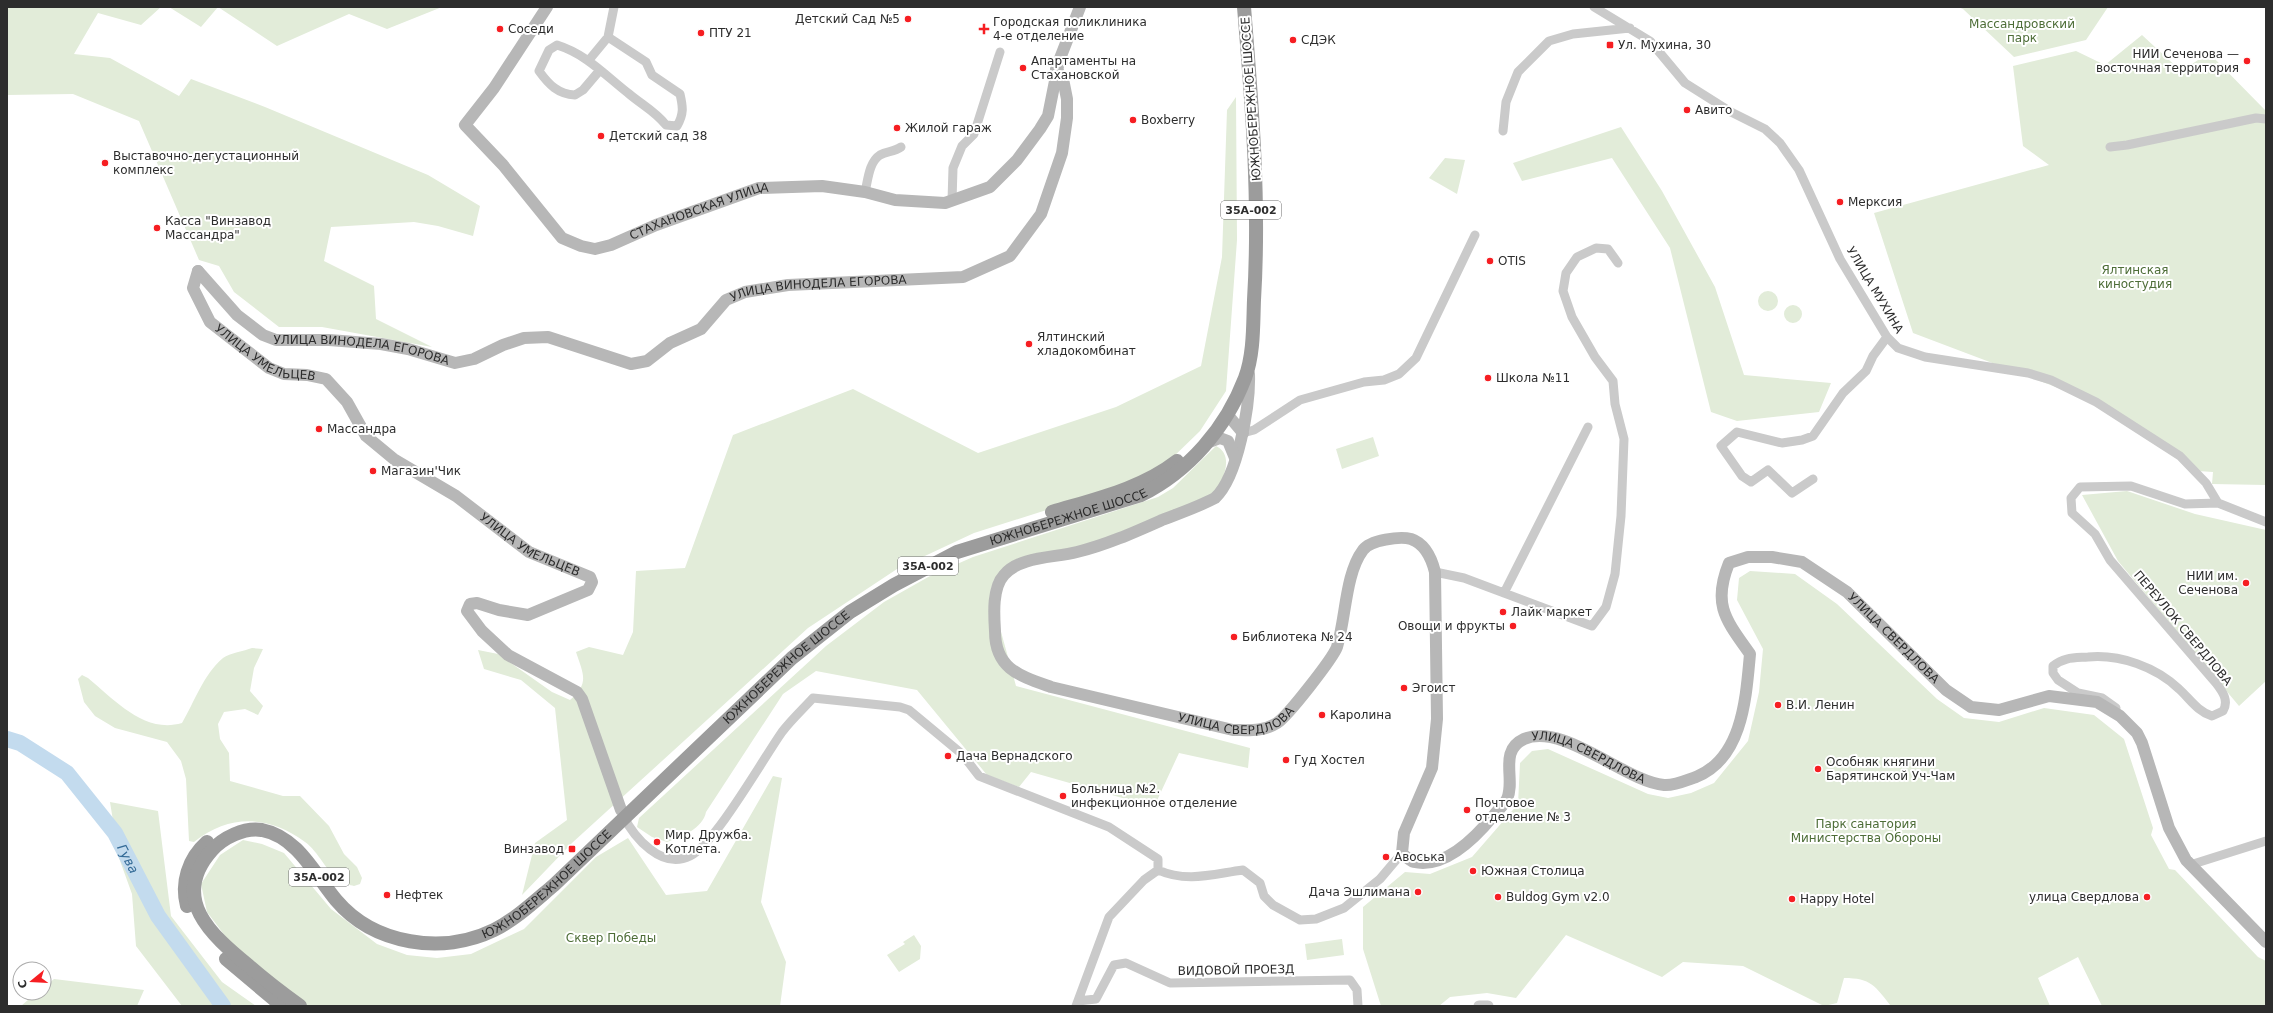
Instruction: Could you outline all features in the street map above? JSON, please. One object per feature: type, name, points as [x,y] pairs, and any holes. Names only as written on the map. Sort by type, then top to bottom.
[{"type":"highway","name":"ЮЖНОБЕРЕЖНОЕ ШОССЕ","points":[[300,1006],[227,948],[202,920],[196,906],[194,887],[199,871],[213,850],[230,836],[245,831],[261,830],[277,836],[300,852],[338,902],[374,930],[415,942],[446,943],[471,939],[494,930],[520,913],[554,886],[789,652],[845,608],[890,578],[953,546],[1130,487],[1163,471],[1200,439],[1226,411],[1237,373],[1245,336],[1252,249],[1249,160],[1238,7]]},
{"type":"highway","name":"ЮЖНОБЕРЕЖНОЕ ШОССЕ","points":[[282,1006],[251,981],[206,939],[187,909],[184,895],[185,878],[189,866],[204,844],[216,835],[231,827],[245,824],[262,824],[279,831],[303,847],[344,898],[376,922],[415,934],[450,936],[465,933],[492,922],[518,906],[624,817],[792,658],[850,612],[894,585],[957,552],[1141,495],[1162,485],[1182,469],[1207,443],[1226,411],[1248,367],[1257,252],[1257,198],[1244,7]]},
{"type":"main road","name":"СТАХАНОВСКАЯ УЛИЦА","points":[[547,7],[494,88],[465,125],[503,165],[562,238],[581,246],[595,249],[656,225],[760,188],[822,186],[865,192],[894,200],[945,203],[990,187],[1017,160],[1048,116],[1056,69]]},
{"type":"main road","points":[[1056,69],[1080,7]]},
{"type":"main road","name":"УЛИЦА ВИНОДЕЛА ЕГОРОВА","points":[[198,271],[237,315],[263,334],[276,340],[329,340],[381,344],[408,349],[454,363],[474,360],[503,345],[524,338],[548,337],[631,364],[648,360],[670,343],[701,329],[726,300],[745,292],[809,284],[963,277],[1010,256],[1041,214],[1062,153],[1067,118],[1067,99],[1063,79],[1056,69]]},
{"type":"main road","name":"УЛИЦА УМЕЛЬЦЕВ","points":[[198,271],[193,288],[210,322],[269,368],[284,374],[307,375],[326,379],[347,402],[366,436],[395,460],[456,496],[529,552],[590,577],[592,582],[588,590],[528,616],[499,610],[477,603],[470,604],[467,611],[482,631],[508,655],[577,692],[586,707],[624,817]]},
{"type":"main road","name":"УЛИЦА СВЕРДЛОВА","points":[[1248,367],[1243,433],[1235,458],[1221,492],[1215,498],[1204,504],[1091,548],[1022,564],[1004,575],[999,582],[995,606],[995,644],[997,653],[1005,664],[1027,678],[1051,687],[1233,730],[1257,731],[1277,723],[1292,709],[1337,648],[1353,569],[1363,550],[1370,544],[1382,540],[1411,539],[1423,548],[1431,557],[1436,572],[1437,719],[1432,768],[1404,833],[1402,853],[1413,862],[1428,863],[1466,846],[1484,828],[1507,799],[1510,783],[1508,760],[1513,749],[1524,739],[1549,736],[1599,756],[1651,783],[1666,786],[1705,773],[1723,756],[1737,734],[1747,690],[1750,654],[1726,621],[1722,600],[1721,582],[1729,563],[1748,557],[1772,557],[1802,562],[1847,592],[1941,685],[1971,707],[1999,710],[2050,696],[2096,702],[2120,716],[2137,733],[2142,743],[2169,828],[2190,865],[2266,942]]},
{"type":"main road","points":[[1226,411],[1243,433]]},
{"type":"main road","points":[[1207,443],[1220,438],[1224,439],[1230,445],[1235,458]]},
{"type":"street","points":[[589,60],[608,37],[614,7]]},
{"type":"street","name":"УЛИЦА МУХИНА","points":[[1594,7],[1630,28],[1650,42],[1685,83],[1731,112],[1765,129],[1791,156],[1840,258],[1887,336],[1898,348],[1909,352],[2028,373],[2051,380],[2096,402],[2180,456],[2206,483],[2218,503]]},
{"type":"street","points":[[1502,131],[1506,102],[1518,72],[1549,41],[1573,34],[1630,28]]},
{"type":"street","points":[[600,70],[582,90],[575,95],[557,91],[547,83],[539,71],[549,50],[557,45],[589,60],[630,95],[656,112],[666,125],[677,126],[682,117],[683,108],[680,94],[652,75],[646,62],[608,37]]},
{"type":"street","points":[[952,201],[953,168],[962,146],[974,134],[1000,52]]},
{"type":"street","points":[[2110,147],[2127,145],[2256,118],[2266,119]]},
{"type":"street","points":[[865,192],[873,162],[881,154],[896,151],[901,147]]},
{"type":"street","points":[[1243,433],[1249,433],[1300,400],[1364,382],[1384,380],[1399,374],[1416,358],[1475,235]]},
{"type":"street","points":[[1436,572],[1464,578],[1592,626],[1606,607],[1616,574],[1621,516],[1624,439],[1615,404],[1613,381],[1595,357],[1572,317],[1563,291],[1566,274],[1577,256],[1596,248],[1608,249],[1618,263]]},
{"type":"street","points":[[1813,479],[1792,494],[1768,470],[1750,482],[1742,476],[1722,446],[1737,432],[1782,443],[1802,440],[1813,436],[1842,393],[1866,371],[1873,356],[1887,336]]},
{"type":"street","points":[[1504,593],[1588,427]]},
{"type":"street","name":"ПЕРЕУЛОК СВЕРДЛОВА","points":[[2120,716],[2121,712],[2102,698],[2078,693],[2058,680],[2053,673],[2053,666],[2061,659],[2100,656],[2129,661],[2155,671],[2178,688],[2193,705],[2205,714],[2212,716],[2223,711],[2225,701],[2224,693],[2110,560],[2095,534],[2072,513],[2070,498],[2080,487],[2131,486],[2185,504],[2218,503]]},
{"type":"street","points":[[2218,503],[2266,522]]},
{"type":"street","points":[[624,817],[647,846],[662,858],[675,860],[690,856],[708,842],[783,731],[813,698],[900,707],[909,710],[962,754],[979,776],[1109,827],[1158,859],[1158,870]]},
{"type":"street","points":[[2190,865],[2266,841]]},
{"type":"street","points":[[1158,870],[1172,876],[1208,876],[1243,870],[1260,883],[1264,896],[1273,905],[1300,920],[1316,919],[1344,908],[1380,879],[1402,853]]},
{"type":"street","points":[[1077,1003],[1108,917],[1144,880],[1158,870]]},
{"type":"street","name":"ВИДОВОЙ ПРОЕЗД","points":[[1077,1003],[1096,999],[1114,965],[1126,963],[1170,983],[1350,980],[1357,990],[1358,1006]]},
{"type":"street","points":[[1479,1006],[1488,1006]]},
{"type":"green space","points":[[7,7],[161,7],[141,25],[98,13],[74,54],[110,58],[179,96],[191,79],[265,107],[428,175],[480,206],[473,236],[438,226],[414,222],[331,227],[324,261],[374,286],[376,319],[432,347],[322,327],[279,327],[234,292],[219,266],[199,260],[139,121],[73,94],[7,95]]},
{"type":"green space","points":[[169,7],[218,7],[201,27]]},
{"type":"green space","points":[[218,7],[442,7],[387,29],[349,14],[277,46]]},
{"type":"green space","name":"Массандровский парк","points":[[1958,7],[2108,7],[2086,40],[2014,57],[1963,9]]},
{"type":"green space","name":"Ялтинская киностудия","points":[[2142,35],[2181,71],[2209,53],[2266,111],[2266,485],[2212,484],[2213,472],[2198,471],[2106,406],[1913,333],[1874,213],[2049,165],[2023,146],[2013,66],[2076,51],[2105,65]]},
{"type":"green space","points":[[1236,97],[1237,240],[1226,391],[1200,431],[1167,463],[1119,487],[974,533],[897,569],[808,628],[572,843],[522,895],[535,843],[567,820],[555,708],[521,680],[484,669],[478,650],[498,654],[552,692],[570,700],[583,683],[582,672],[576,652],[589,647],[623,655],[633,632],[636,571],[685,568],[733,435],[853,389],[978,453],[1116,407],[1201,366],[1222,257],[1227,110]]},
{"type":"green space","points":[[1621,127],[1662,191],[1715,287],[1744,375],[1831,383],[1819,412],[1737,421],[1711,412],[1670,248],[1612,158],[1522,181],[1513,163]]},
{"type":"green space","points":[[1445,158],[1465,160],[1457,194],[1429,178]]},
{"type":"green space","points":[[1768,291],[1775,294],[1778,301],[1775,308],[1768,311],[1761,308],[1758,301],[1761,294]]},
{"type":"green space","points":[[1793,305],[1799,308],[1802,314],[1799,320],[1793,323],[1787,320],[1784,314],[1787,308]]},
{"type":"green space","points":[[1373,437],[1379,456],[1342,469],[1336,449]]},
{"type":"green space","points":[[1216,446],[1222,450],[1225,455],[1226,468],[1221,482],[1214,494],[1084,547],[1003,570],[994,580],[990,592],[1016,686],[1250,748],[1248,768],[1179,753],[1154,807],[1031,772],[1019,787],[987,775],[917,690],[816,671],[783,694],[706,812],[701,823],[685,835],[667,842],[652,837],[637,827],[639,818],[826,646],[884,602],[930,576],[973,557],[1158,497],[1173,488]]},
{"type":"green space","points":[[2127,491],[2195,514],[2266,530],[2266,681],[2239,706],[2118,561],[2082,495]]},
{"type":"green space","name":"Парк санатория Министерства Обороны","points":[[1750,571],[1795,574],[1837,604],[1937,699],[1964,718],[1999,722],[2044,708],[2094,715],[2124,739],[2153,828],[2151,835],[2169,869],[2175,870],[2258,957],[2266,961],[2266,1006],[2102,1006],[2078,957],[2038,978],[2050,1006],[1891,1006],[1872,984],[1853,978],[1844,978],[1837,1003],[1824,1006],[1743,966],[1683,962],[1662,977],[1566,935],[1516,998],[1487,993],[1450,997],[1439,1006],[1381,1006],[1363,949],[1363,907],[1405,872],[1430,874],[1472,857],[1518,804],[1520,763],[1532,751],[1548,749],[1648,794],[1668,798],[1691,793],[1714,783],[1748,741],[1759,692],[1763,649],[1737,600],[1739,578]]},
{"type":"green space","points":[[252,648],[263,649],[254,668],[250,691],[263,706],[258,715],[245,709],[224,712],[218,724],[220,739],[229,753],[230,781],[283,796],[300,796],[329,826],[344,854],[357,867],[362,878],[360,884],[354,886],[341,882],[331,873],[310,846],[305,842],[291,833],[263,823],[249,821],[221,826],[194,842],[189,841],[186,779],[181,761],[167,742],[115,728],[95,716],[84,702],[78,679],[82,675],[88,678],[120,705],[143,719],[155,724],[168,725],[182,723],[205,680],[216,665],[226,656]]},
{"type":"green space","name":"Сквер Победы","points":[[773,776],[782,778],[761,902],[786,962],[780,1006],[308,1006],[235,949],[207,912],[201,884],[220,855],[243,840],[262,844],[284,853],[331,909],[377,944],[407,955],[437,958],[471,954],[524,929],[596,857],[628,838],[666,895],[707,891]]},
{"type":"green space","points":[[110,802],[158,811],[171,916],[222,982],[256,1006],[182,1006],[136,946],[132,894],[119,858]]},
{"type":"green space","points":[[914,935],[921,946],[920,959],[899,972],[887,955],[905,944],[903,942]]},
{"type":"green space","points":[[1342,939],[1344,955],[1307,960],[1305,944]]},
{"type":"green space","points":[[54,979],[144,990],[137,1006],[21,1006],[27,1001],[52,1001],[52,981]]},
{"type":"waterway","name":"Гува","points":[[7,739],[20,743],[67,773],[115,833],[158,916],[223,1006]]},
{"type":"place","name":"Детский Сад №5","points":[[908,19]]},
{"type":"place","name":"Соседи","points":[[500,29]]},
{"type":"place","name":"Городская поликлиника 4-е отделение","points":[[984,29]]},
{"type":"place","name":"ПТУ 21","points":[[701,33]]},
{"type":"place","name":"СДЭК","points":[[1293,40]]},
{"type":"place","name":"Ул. Мухина, 30","points":[[1610,45]]},
{"type":"place","name":"НИИ Сеченова — восточная территория","points":[[2247,61]]},
{"type":"place","name":"Апартаменты на Стахановской","points":[[1023,68]]},
{"type":"place","name":"Авито","points":[[1687,110]]},
{"type":"place","name":"Boxberry","points":[[1133,120]]},
{"type":"place","name":"Жилой гараж","points":[[897,128]]},
{"type":"place","name":"Детский сад 38","points":[[601,136]]},
{"type":"place","name":"Выставочно-дегустационный комплекс","points":[[105,163]]},
{"type":"place","name":"Мерксия","points":[[1840,202]]},
{"type":"place","name":"Касса \"Винзавод Массандра\"","points":[[157,228]]},
{"type":"place","name":"OTIS","points":[[1490,261]]},
{"type":"place","name":"Ялтинский хладокомбинат","points":[[1029,344]]},
{"type":"place","name":"Школа №11","points":[[1488,378]]},
{"type":"place","name":"Массандра","points":[[319,429]]},
{"type":"place","name":"Магазин'Чик","points":[[373,471]]},
{"type":"place","name":"НИИ им. Сеченова","points":[[2246,583]]},
{"type":"place","name":"Лайк маркет","points":[[1503,612]]},
{"type":"place","name":"Овощи и фрукты","points":[[1513,626]]},
{"type":"place","name":"Библиотека № 24","points":[[1234,637]]},
{"type":"place","name":"Эгоист","points":[[1404,688]]},
{"type":"place","name":"В.И. Ленин","points":[[1778,705]]},
{"type":"place","name":"Каролина","points":[[1322,715]]},
{"type":"place","name":"Дача Вернадского","points":[[948,756]]},
{"type":"place","name":"Гуд Хостел","points":[[1286,760]]},
{"type":"place","name":"Особняк княгини Барятинской Уч-Чам","points":[[1818,769]]},
{"type":"place","name":"Больница №2. инфекционное отделение","points":[[1063,796]]},
{"type":"place","name":"Почтовое отделение № 3","points":[[1467,810]]},
{"type":"place","name":"Мир. Дружба. Котлета.","points":[[657,842]]},
{"type":"place","name":"Винзавод","points":[[572,849]]},
{"type":"place","name":"Авоська","points":[[1386,857]]},
{"type":"place","name":"Южная Столица","points":[[1473,871]]},
{"type":"place","name":"Дача Эшлимана","points":[[1418,892]]},
{"type":"place","name":"Нефтек","points":[[387,895]]},
{"type":"place","name":"Buldog Gym v2.0","points":[[1498,897]]},
{"type":"place","name":"улица Свердлова","points":[[2147,897]]},
{"type":"place","name":"Happy Hotel","points":[[1792,899]]}]
